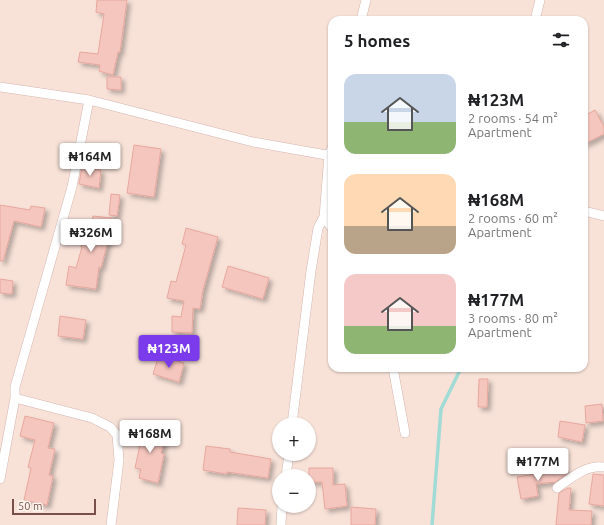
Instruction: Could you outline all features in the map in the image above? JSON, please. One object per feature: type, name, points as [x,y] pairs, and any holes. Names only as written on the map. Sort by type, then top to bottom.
[{"type":"street","points":[[363,16],[366,0]]},
{"type":"street","points":[[536,16],[540,0]]},
{"type":"street","points":[[0,87],[89,100],[253,142],[328,153]]},
{"type":"street","points":[[0,479],[15,398],[15,388],[72,187],[89,100]]},
{"type":"street","points":[[293,417],[311,271],[318,228],[324,217],[328,180]]},
{"type":"street","points":[[588,212],[604,216]]},
{"type":"street","points":[[324,217],[328,222]]},
{"type":"street","points":[[394,372],[405,432]]},
{"type":"street","points":[[15,398],[92,418],[110,427],[117,435],[119,460],[111,525]]},
{"type":"street","points":[[557,488],[578,472],[596,466],[604,467]]},
{"type":"street","points":[[280,525],[281,513]]},
{"type":"shaded area","points":[[0,0],[604,0],[604,525],[0,525]]},
{"type":"building","points":[[97,0],[127,0],[120,52],[118,52],[113,75],[99,71],[100,65],[78,62],[80,52],[98,54],[104,14],[96,12]]},
{"type":"building","points":[[107,77],[121,77],[121,90],[107,89]]},
{"type":"building","points":[[595,110],[604,127],[604,134],[588,142],[588,114]]},
{"type":"building","points":[[134,145],[161,149],[154,197],[127,193]]},
{"type":"building","points":[[82,167],[101,170],[99,188],[79,184]]},
{"type":"building","points":[[111,194],[120,195],[117,216],[109,215]]},
{"type":"building","points":[[0,205],[30,210],[31,206],[45,208],[41,227],[14,221],[3,261],[0,261]]},
{"type":"building","points":[[93,216],[112,218],[109,241],[101,268],[99,267],[96,289],[66,285],[69,266],[76,268],[82,247],[85,220],[92,221]]},
{"type":"building","points":[[186,228],[218,237],[203,290],[200,309],[193,308],[192,333],[172,332],[172,316],[181,317],[184,301],[167,298],[171,281],[176,282],[186,245],[182,244]]},
{"type":"building","points":[[228,266],[269,278],[263,299],[222,287]]},
{"type":"building","points":[[0,279],[13,281],[12,294],[0,293]]},
{"type":"building","points":[[60,316],[86,320],[83,339],[58,336]]},
{"type":"building","points":[[159,355],[184,363],[179,382],[153,374]]},
{"type":"building","points":[[479,379],[488,379],[487,407],[478,407]]},
{"type":"building","points":[[602,404],[603,421],[586,423],[585,406]]},
{"type":"building","points":[[25,416],[54,423],[48,448],[55,449],[49,475],[53,476],[47,505],[24,500],[31,468],[28,467],[35,440],[20,436]]},
{"type":"building","points":[[560,421],[585,425],[582,442],[558,437]]},
{"type":"building","points":[[140,426],[166,433],[161,453],[164,454],[158,483],[139,478],[141,469],[135,468],[140,445],[136,444]]},
{"type":"building","points":[[206,446],[230,449],[230,452],[271,459],[268,478],[203,470]]},
{"type":"building","points":[[333,468],[333,485],[345,484],[347,506],[325,509],[322,482],[316,482],[316,469],[309,469]]},
{"type":"building","points":[[567,469],[567,473],[555,482],[536,484],[538,496],[521,499],[517,477],[536,474],[536,472]]},
{"type":"building","points":[[593,474],[604,475],[604,506],[589,504]]},
{"type":"building","points":[[571,488],[569,510],[592,511],[591,525],[556,525],[559,493]]},
{"type":"building","points":[[351,507],[376,509],[375,525],[351,525]]},
{"type":"building","points":[[238,508],[266,510],[265,525],[237,525]]},
{"type":"waterway","points":[[432,525],[441,409],[459,372]]}]
